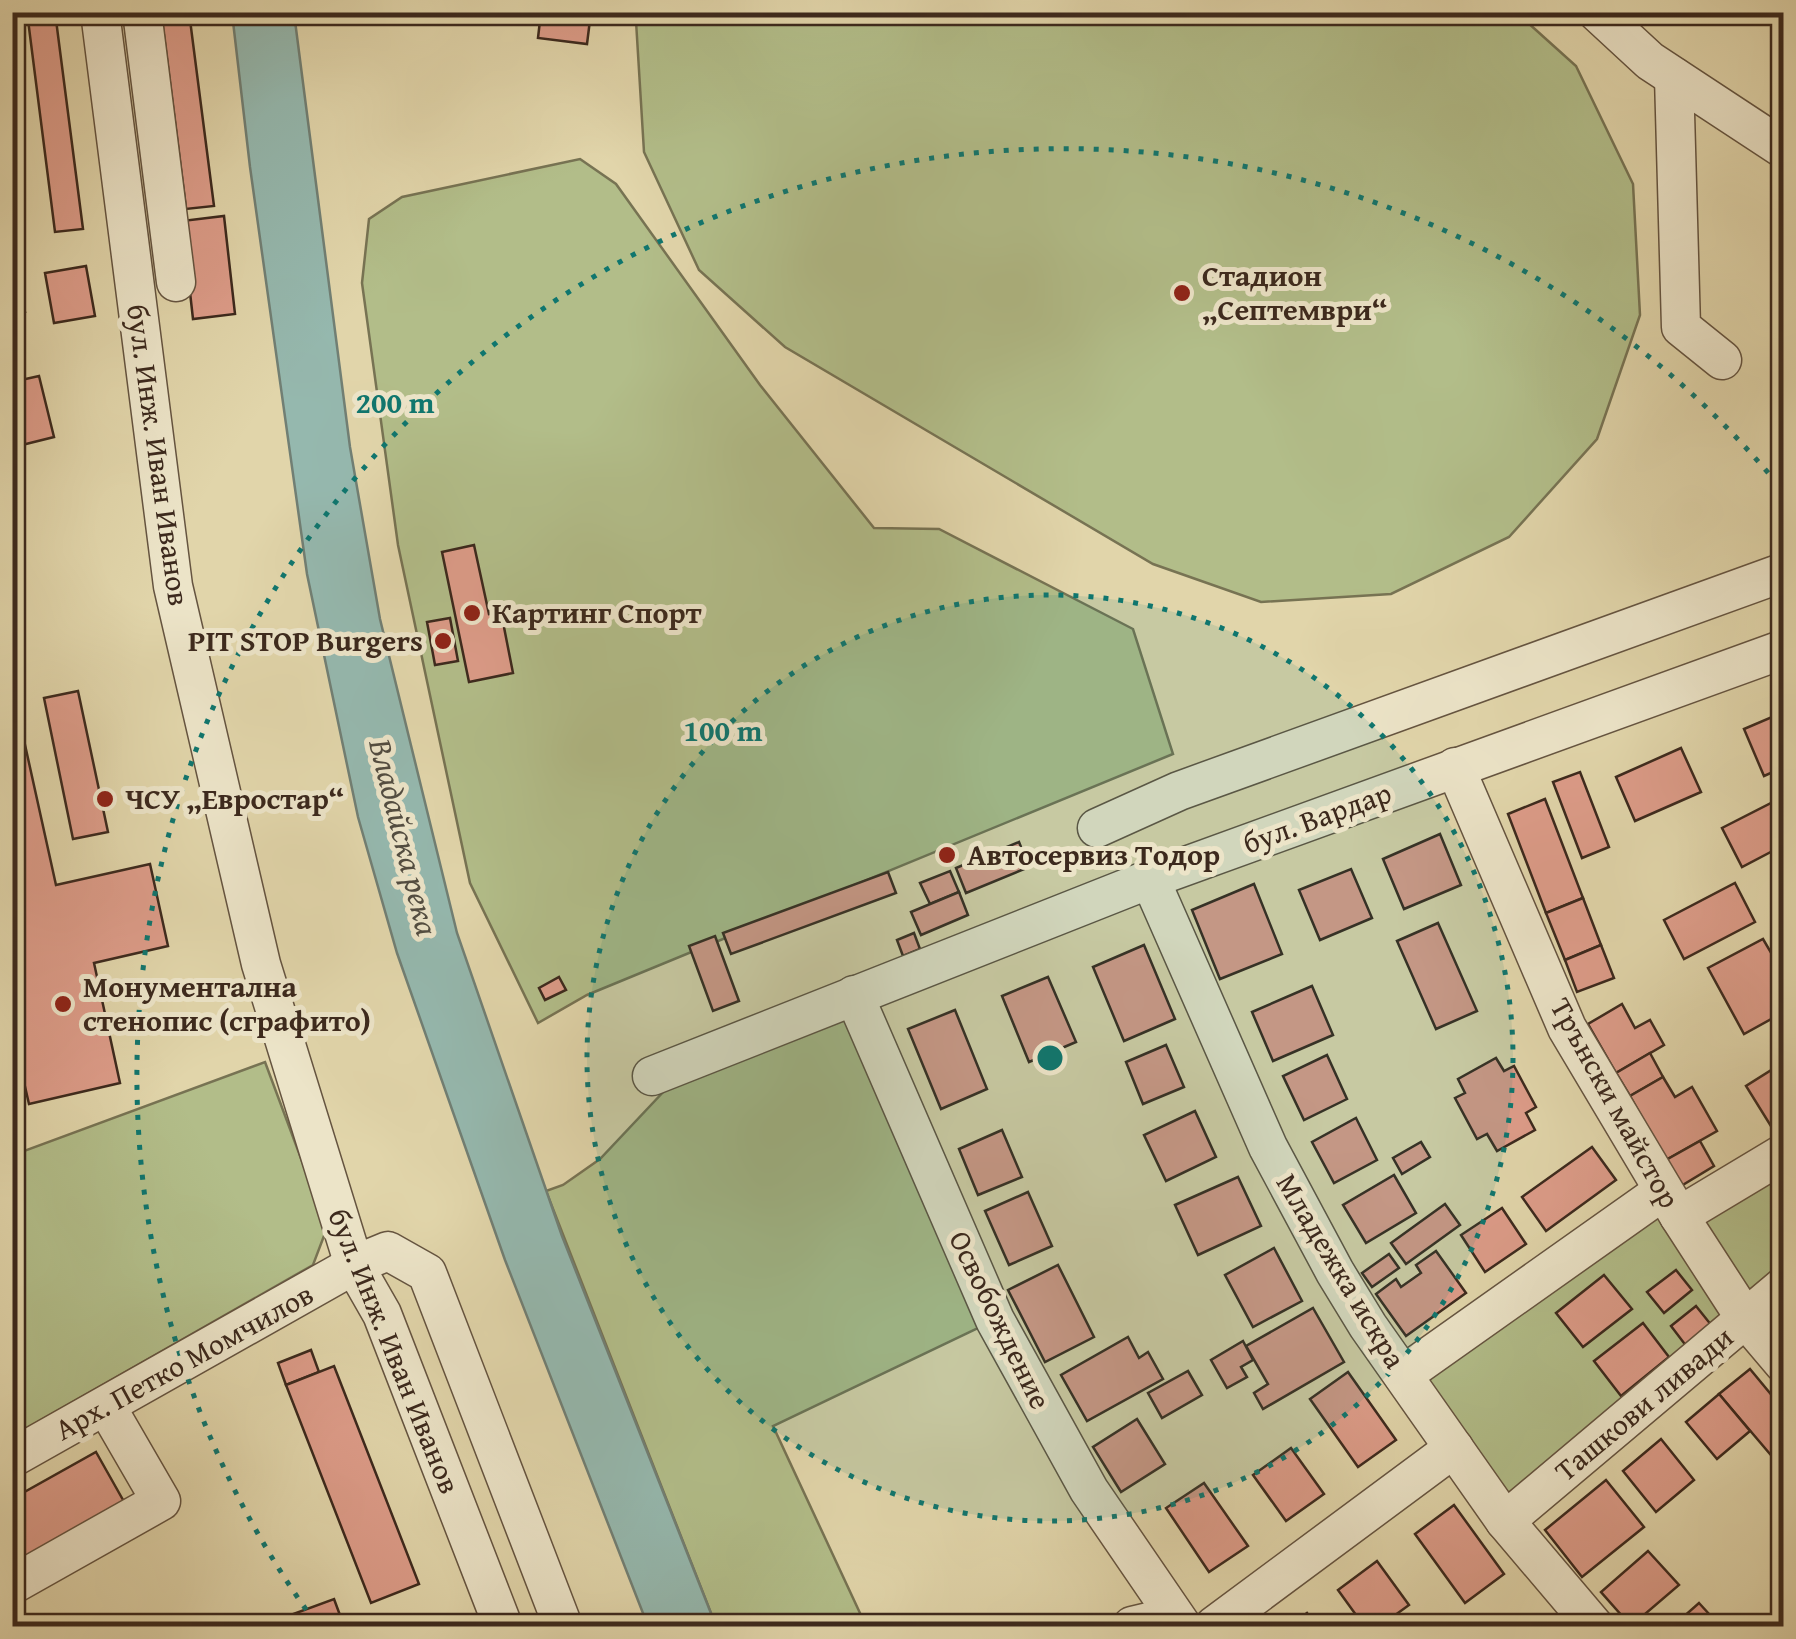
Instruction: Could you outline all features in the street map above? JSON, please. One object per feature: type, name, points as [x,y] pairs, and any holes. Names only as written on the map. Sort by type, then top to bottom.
[{"type":"street","name":"бул. Инж. Иван Иванов","points":[[100,12],[173,586],[261,964],[354,1265],[382,1314],[502,1626]]},
{"type":"street","points":[[142,12],[176,282]]},
{"type":"street","points":[[1597,12],[1650,61],[1784,150]]},
{"type":"street","points":[[1674,77],[1680,327],[1722,360]]},
{"type":"street","points":[[1097,828],[1179,791],[1784,572]]},
{"type":"street","name":"бул. Вардар","points":[[652,1076],[1150,879],[1784,649]]},
{"type":"street","name":"Трънски майстор","points":[[1455,767],[1567,1028],[1671,1204],[1745,1318],[1784,1364]]},
{"type":"street","name":"Младежка искра","points":[[1150,879],[1268,1146],[1334,1272],[1505,1521],[1594,1626]]},
{"type":"street","name":"Освобождение","points":[[854,995],[994,1320],[1062,1446],[1178,1621]]},
{"type":"street","points":[[1402,1376],[1671,1204],[1784,1153]]},
{"type":"street","points":[[354,1265],[388,1251],[427,1273],[563,1626]]},
{"type":"street","name":"Арх. Петко Момчилов","points":[[12,1458],[354,1265]]},
{"type":"street","name":"Ташкови ливади","points":[[1505,1521],[1784,1286]]},
{"type":"street","points":[[12,1584],[161,1501],[106,1406]]},
{"type":"street","points":[[1214,1626],[1454,1448]]},
{"type":"street","points":[[1132,1626],[1178,1621]]},
{"type":"green space","name":"Стадион „Септември“","points":[[639,13],[1517,13],[1576,66],[1633,184],[1640,315],[1597,439],[1509,537],[1391,594],[1261,602],[1153,564],[785,347],[699,270],[644,152],[636,21]]},
{"type":"green space","points":[[580,159],[616,184],[760,385],[874,528],[939,529],[1133,629],[1173,754],[587,995],[538,1023],[470,883],[398,545],[362,283],[369,219],[402,197]]},
{"type":"green space","points":[[849,1013],[995,1320],[773,1426],[866,1626],[716,1626],[546,1191],[563,1185],[600,1159],[667,1088]]},
{"type":"green space","points":[[265,1062],[327,1228],[313,1265],[13,1436],[13,1155]]},
{"type":"green space","points":[[1783,1155],[1783,1281],[1745,1313],[1685,1217]]},
{"type":"green space","points":[[1663,1191],[1745,1318],[1505,1521],[1403,1375]]},
{"type":"water","name":"Владайска река","points":[[232,13],[294,13],[350,447],[380,619],[457,933],[562,1236],[716,1626],[648,1626],[505,1260],[397,953],[358,817],[307,574]]},
{"type":"building","points":[[27,12],[55,12],[83,229],[55,232]]},
{"type":"building","points":[[161,12],[189,12],[214,206],[186,209]]},
{"type":"building","points":[[541,12],[591,12],[587,44],[538,38]]},
{"type":"building","points":[[224,216],[235,314],[193,319],[182,221]]},
{"type":"building","points":[[12,258],[25,312],[12,315]]},
{"type":"building","points":[[86,266],[95,316],[54,323],[45,273]]},
{"type":"building","points":[[39,376],[54,437],[18,446],[12,423],[12,382]]},
{"type":"building","name":"Картинг Спорт","points":[[474,545],[489,614],[501,612],[513,673],[469,682],[442,552]]},
{"type":"building","name":"PIT STOP Burgers","points":[[450,618],[458,661],[435,665],[427,622]]},
{"type":"building","points":[[12,686],[56,885],[150,864],[168,946],[94,963],[120,1083],[29,1104],[12,1030]]},
{"type":"building","points":[[78,691],[108,832],[73,839],[44,698]]},
{"type":"building","points":[[1784,712],[1784,767],[1764,776],[1744,729]]},
{"type":"building","points":[[1681,748],[1701,792],[1635,821],[1616,777]]},
{"type":"building","points":[[1580,772],[1609,847],[1582,858],[1553,782]]},
{"type":"building","points":[[1545,799],[1583,898],[1546,913],[1508,814]]},
{"type":"building","points":[[1779,799],[1784,808],[1784,845],[1742,867],[1722,828]]},
{"type":"building","points":[[1440,834],[1461,885],[1404,909],[1383,859]]},
{"type":"building","points":[[1019,842],[1029,867],[966,893],[956,868]]},
{"type":"building","points":[[1351,869],[1372,918],[1320,940],[1299,890]]},
{"type":"building","points":[[950,871],[959,892],[930,904],[920,883]]},
{"type":"building","points":[[888,872],[896,893],[731,954],[723,933]]},
{"type":"building","points":[[1735,883],[1755,922],[1684,959],[1664,920]]},
{"type":"building","points":[[1254,884],[1282,954],[1220,979],[1192,910]]},
{"type":"building","points":[[959,892],[968,915],[921,935],[911,912]]},
{"type":"building","points":[[1583,898],[1601,945],[1565,960],[1546,913]]},
{"type":"building","points":[[1438,923],[1477,1011],[1436,1029],[1397,941]]},
{"type":"building","points":[[914,933],[920,949],[903,956],[897,940]]},
{"type":"building","points":[[715,936],[739,1001],[713,1011],[689,946]]},
{"type":"building","points":[[1763,939],[1784,975],[1784,1012],[1744,1034],[1708,968]]},
{"type":"building","points":[[1144,945],[1175,1019],[1124,1041],[1093,967]]},
{"type":"building","points":[[1601,945],[1614,978],[1577,992],[1565,960]]},
{"type":"building","points":[[559,977],[566,990],[545,1000],[539,988]]},
{"type":"building","points":[[1048,977],[1076,1042],[1029,1062],[1002,996]]},
{"type":"building","points":[[1312,986],[1333,1035],[1273,1061],[1252,1012]]},
{"type":"building","points":[[1622,1004],[1635,1028],[1650,1020],[1664,1045],[1616,1073],[1588,1024]]},
{"type":"building","points":[[955,1010],[987,1089],[941,1109],[908,1029]]},
{"type":"building","points":[[1166,1045],[1184,1087],[1143,1104],[1126,1062]]},
{"type":"building","points":[[1650,1053],[1663,1077],[1630,1096],[1616,1073]]},
{"type":"building","points":[[1327,1055],[1347,1099],[1304,1120],[1283,1076]]},
{"type":"building","points":[[1496,1058],[1504,1071],[1514,1066],[1536,1107],[1526,1113],[1535,1130],[1497,1151],[1487,1134],[1477,1139],[1455,1098],[1465,1093],[1458,1079]]},
{"type":"building","points":[[1784,1062],[1784,1125],[1774,1131],[1746,1086]]},
{"type":"building","points":[[1663,1077],[1675,1097],[1692,1087],[1717,1131],[1666,1160],[1630,1096]]},
{"type":"building","points":[[1195,1111],[1216,1157],[1166,1181],[1144,1135]]},
{"type":"building","points":[[1356,1118],[1377,1160],[1334,1183],[1312,1142]]},
{"type":"building","points":[[1002,1130],[1022,1177],[978,1195],[959,1149]]},
{"type":"building","points":[[1700,1141],[1714,1166],[1681,1186],[1666,1160]]},
{"type":"building","points":[[1421,1142],[1430,1157],[1402,1174],[1393,1158]]},
{"type":"building","points":[[1592,1147],[1616,1180],[1546,1231],[1522,1197]]},
{"type":"building","points":[[1394,1175],[1416,1213],[1366,1243],[1343,1205]]},
{"type":"building","points":[[1238,1177],[1261,1226],[1198,1255],[1175,1205]]},
{"type":"building","points":[[1028,1192],[1052,1246],[1009,1265],[985,1211]]},
{"type":"building","points":[[1445,1204],[1460,1225],[1406,1264],[1391,1243]]},
{"type":"building","points":[[1502,1208],[1526,1244],[1485,1272],[1461,1235]]},
{"type":"building","points":[[1274,1248],[1302,1301],[1253,1327],[1225,1275]]},
{"type":"building","points":[[1436,1251],[1466,1293],[1406,1336],[1376,1294],[1396,1279],[1401,1287],[1421,1273],[1416,1265]]},
{"type":"building","points":[[1389,1254],[1399,1268],[1372,1287],[1362,1273]]},
{"type":"building","points":[[1058,1265],[1094,1337],[1045,1362],[1008,1290]]},
{"type":"building","points":[[1676,1270],[1692,1290],[1664,1313],[1647,1292]]},
{"type":"building","points":[[1604,1275],[1632,1309],[1583,1347],[1556,1313]]},
{"type":"building","points":[[1696,1306],[1712,1326],[1687,1347],[1671,1326]]},
{"type":"building","points":[[1313,1308],[1344,1362],[1263,1409],[1254,1393],[1268,1384],[1246,1346]]},
{"type":"building","points":[[1643,1323],[1669,1357],[1621,1396],[1594,1361]]},
{"type":"building","points":[[1128,1337],[1139,1358],[1148,1352],[1163,1379],[1087,1421],[1061,1375]]},
{"type":"building","points":[[1243,1341],[1253,1360],[1241,1367],[1247,1377],[1227,1388],[1211,1360]]},
{"type":"building","points":[[311,1350],[319,1372],[286,1385],[278,1363]]},
{"type":"building","points":[[334,1366],[419,1584],[371,1603],[286,1385]]},
{"type":"building","points":[[1750,1369],[1784,1410],[1784,1443],[1770,1454],[1719,1394]]},
{"type":"building","points":[[1188,1371],[1202,1395],[1162,1418],[1148,1393]]},
{"type":"building","points":[[1348,1372],[1396,1440],[1358,1467],[1310,1399]]},
{"type":"building","points":[[1719,1394],[1750,1431],[1717,1459],[1686,1422]]},
{"type":"building","points":[[1137,1419],[1165,1464],[1121,1492],[1093,1447]]},
{"type":"building","points":[[1661,1439],[1694,1480],[1656,1512],[1623,1471]]},
{"type":"building","points":[[1291,1448],[1324,1494],[1286,1521],[1253,1475]]},
{"type":"building","points":[[96,1452],[127,1507],[12,1572],[12,1499]]},
{"type":"building","points":[[1784,1478],[1784,1501],[1772,1489]]},
{"type":"building","points":[[1606,1480],[1644,1527],[1582,1577],[1545,1530]]},
{"type":"building","points":[[1204,1483],[1248,1546],[1209,1572],[1166,1508]]},
{"type":"building","points":[[1454,1505],[1504,1574],[1465,1603],[1415,1534]]},
{"type":"building","points":[[1648,1551],[1679,1585],[1631,1626],[1601,1592]]},
{"type":"building","points":[[1377,1561],[1409,1605],[1380,1626],[1364,1626],[1338,1590]]},
{"type":"building","points":[[334,1599],[344,1626],[280,1626],[277,1620]]},
{"type":"building","points":[[1699,1603],[1720,1626],[1673,1626]]},
{"type":"building","points":[[1307,1613],[1317,1626],[1289,1626]]},
{"type":"building","points":[[1512,1615],[1522,1626],[1498,1626]]},
{"type":"place","name":"Стадион „Септември“","points":[[1182,293]]},
{"type":"place","name":"Картинг Спорт","points":[[472,613]]},
{"type":"place","name":"PIT STOP Burgers","points":[[443,641]]},
{"type":"place","name":"ЧСУ „Евростар“","points":[[105,799]]},
{"type":"place","name":"Автосервиз Тодор","points":[[947,855]]},
{"type":"place","name":"Монументална стенопис (сграфито)","points":[[63,1004]]}]
